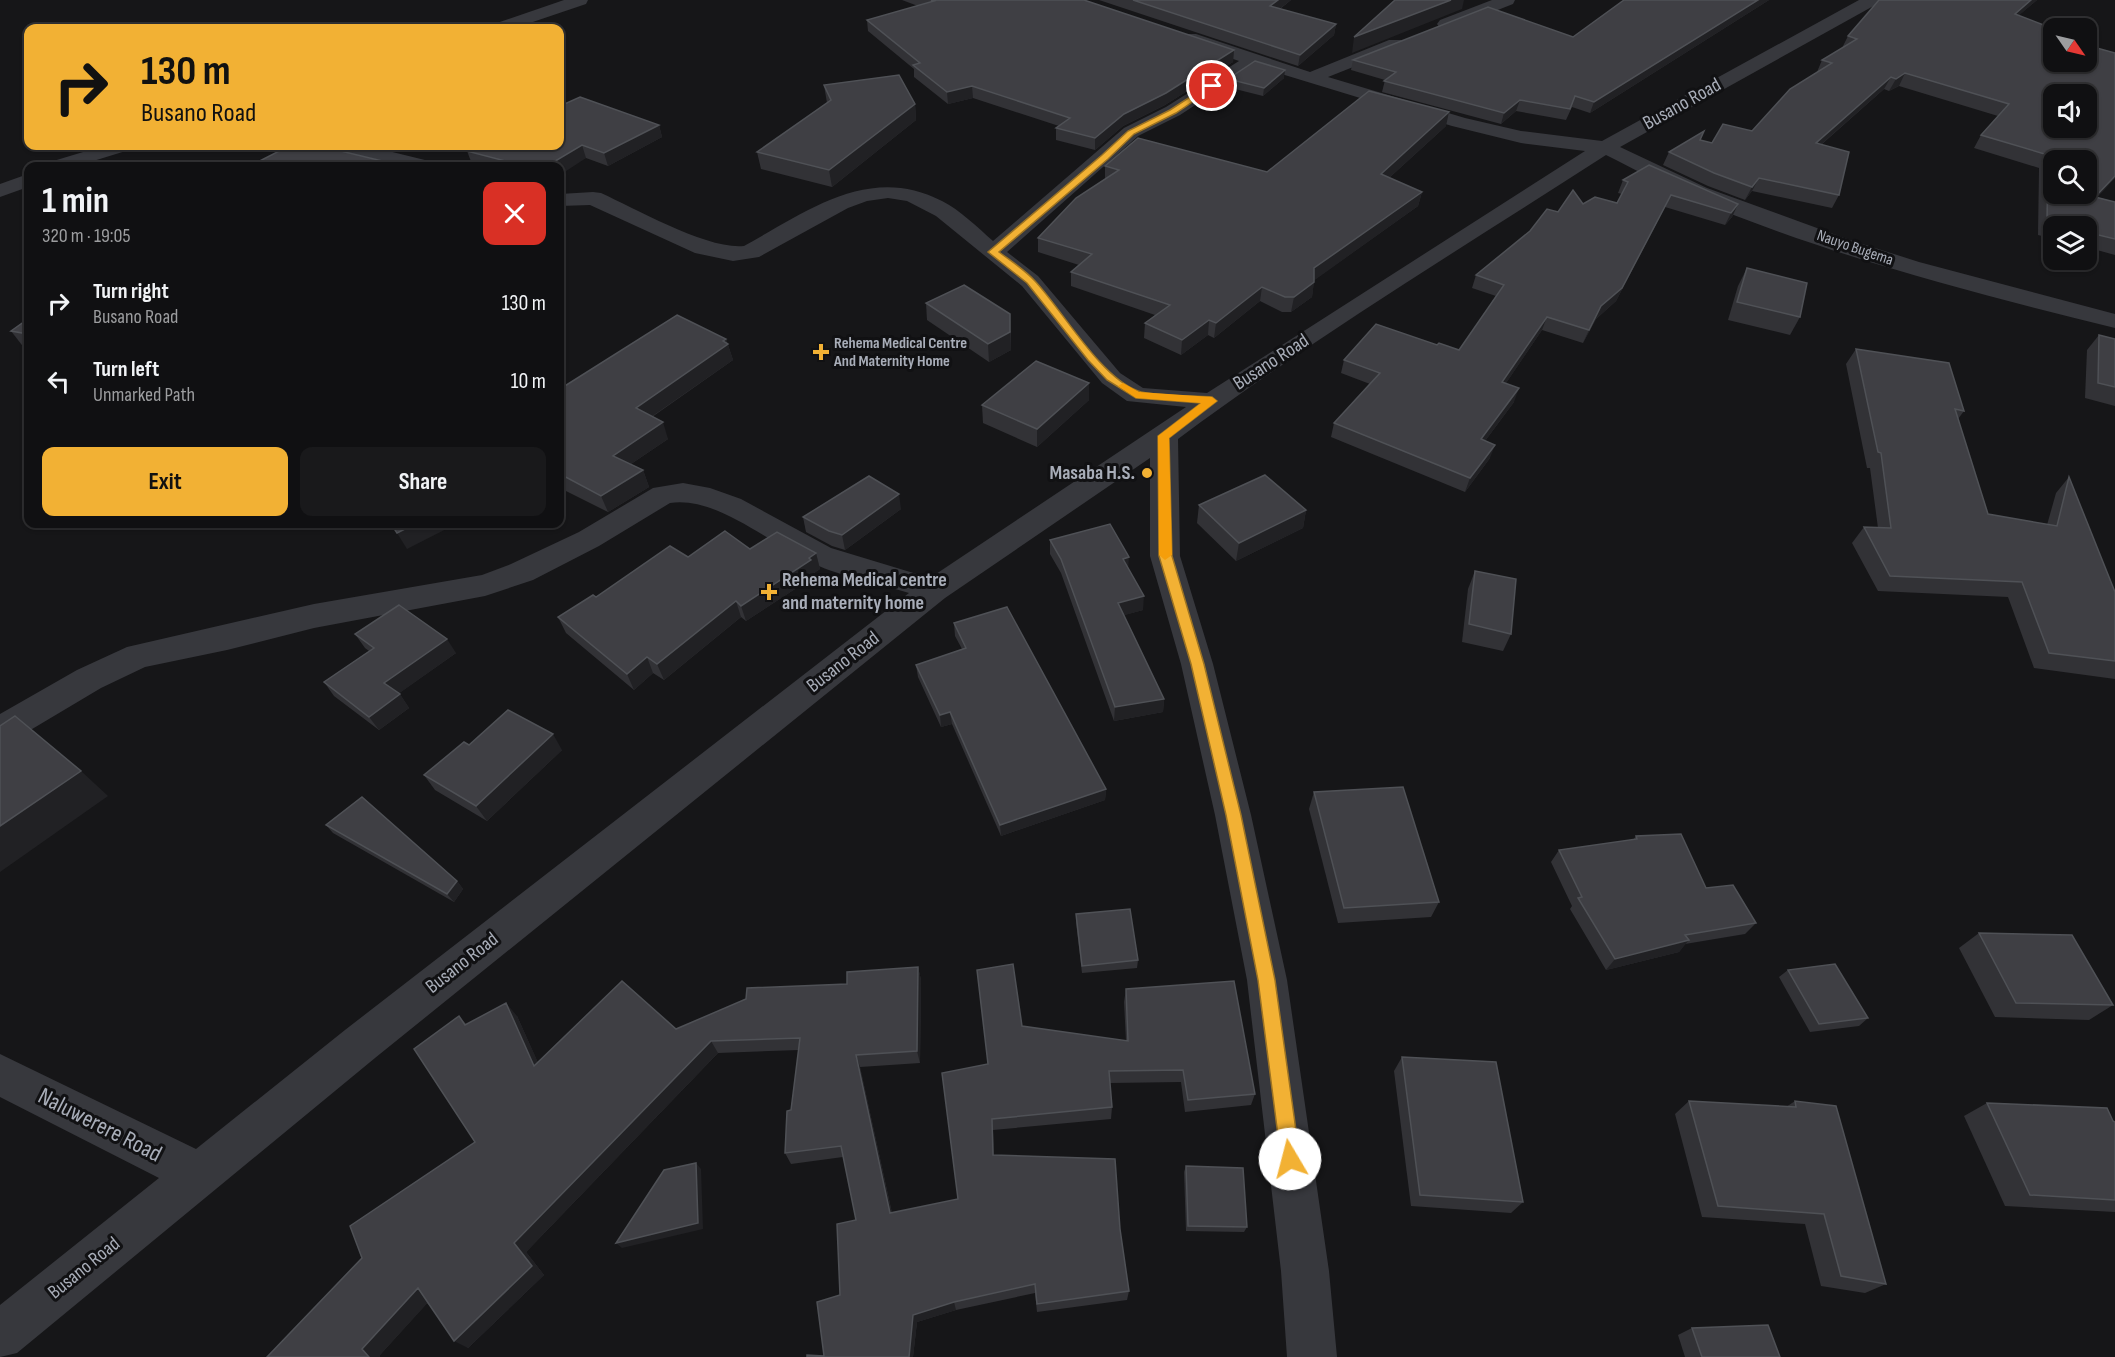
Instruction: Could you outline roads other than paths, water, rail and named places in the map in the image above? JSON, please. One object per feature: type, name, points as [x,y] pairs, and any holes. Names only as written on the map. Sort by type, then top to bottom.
[{"type":"street","points":[[511,24],[580,0]]},
{"type":"street","points":[[1434,29],[1507,0]]},
{"type":"street","name":"Busano Road","points":[[0,1336],[199,1174],[934,590],[1164,436],[1212,401],[1605,147],[1871,0]]},
{"type":"street","name":"Nauyo Bugema","points":[[1172,32],[1252,60],[1404,107],[1521,137],[1605,147],[1699,193],[1839,244],[1911,267],[2115,321]]},
{"type":"street","points":[[1310,78],[1414,37]]},
{"type":"street","points":[[993,252],[1105,157],[1131,132],[1173,111],[1252,60]]},
{"type":"street","points":[[70,162],[109,150]]},
{"type":"street","points":[[360,150],[412,162]]},
{"type":"street","points":[[0,191],[24,182]]},
{"type":"street","points":[[564,200],[593,198],[704,248],[722,255],[736,255],[751,252],[837,202],[881,193],[913,195],[934,206],[1030,281],[1111,378],[1136,395],[1212,401]]},
{"type":"street","points":[[1164,436],[1166,556],[1197,664],[1233,815],[1267,980],[1305,1271],[1312,1357]]},
{"type":"street","points":[[0,731],[89,679],[138,656],[227,638],[314,616],[485,585],[504,579],[589,539],[663,495],[683,492],[721,502],[820,555],[934,590]]},
{"type":"street","name":"Naluwerere Road","points":[[0,1075],[199,1174]]},
{"type":"place","name":"Rehema Medical Centre And Maternity Home","points":[[821,352]]},
{"type":"place","name":"Masaba H.S.","points":[[1147,473]]},
{"type":"place","name":"Rehema Medical centre and maternity home","points":[[769,592]]}]
